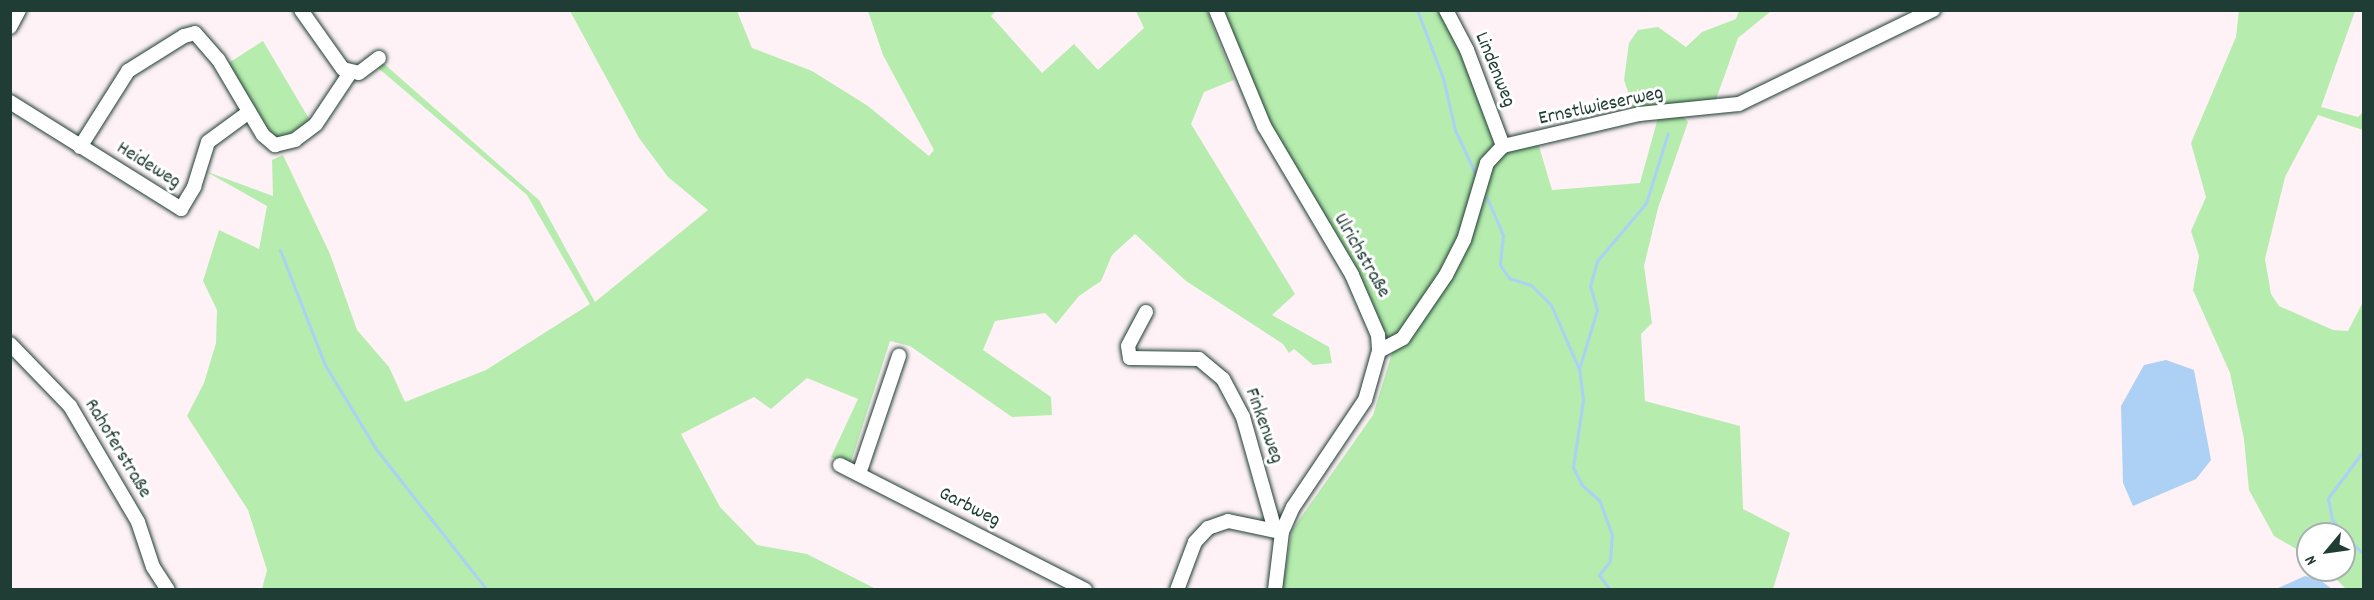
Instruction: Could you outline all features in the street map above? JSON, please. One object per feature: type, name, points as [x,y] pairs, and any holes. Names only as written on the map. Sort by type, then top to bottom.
[{"type":"street","points":[[10,27],[19,10]]},
{"type":"street","points":[[301,10],[335,61],[350,73]]},
{"type":"street","name":"Ulrichstraße","points":[[1216,10],[1264,126],[1365,298],[1379,351]]},
{"type":"street","name":"Lindenweg","points":[[1446,10],[1467,50],[1503,147]]},
{"type":"street","name":"Ernstlwieserweg","points":[[1503,147],[1639,114],[1739,104],[1933,10]]},
{"type":"street","points":[[80,147],[128,71],[195,33],[218,59],[269,141],[286,145],[316,124],[350,73],[366,69],[380,58]]},
{"type":"street","name":"Heideweg","points":[[10,102],[183,209],[208,142],[249,112]]},
{"type":"street","points":[[1275,590],[1279,531],[1365,400],[1379,351],[1403,338],[1446,275],[1464,240],[1486,163],[1503,147]]},
{"type":"street","name":"Finkenweg","points":[[1146,312],[1128,346],[1130,358],[1199,359],[1223,379],[1243,417],[1279,531]]},
{"type":"street","name":"Rahoferstraße","points":[[10,344],[74,413],[138,522],[153,567],[168,590]]},
{"type":"street","points":[[859,474],[899,356]]},
{"type":"street","name":"Garbweg","points":[[840,465],[1058,583],[1085,590]]},
{"type":"street","points":[[1177,590],[1195,542],[1208,528],[1228,521],[1279,531]]},
{"type":"green space","points":[[2239,10],[2355,11],[2321,107],[2358,117],[2363,112],[2363,130],[2318,115],[2285,177],[2265,259],[2271,294],[2279,306],[2333,330],[2348,331],[2363,302],[2363,589],[2346,589],[2339,582],[2356,582],[2356,522],[2296,522],[2296,549],[2274,536],[2249,490],[2244,439],[2230,373],[2193,290],[2199,256],[2191,231],[2206,197],[2191,143],[2236,37]]},
{"type":"green space","points":[[570,11],[737,11],[752,48],[812,71],[868,106],[929,156],[934,150],[883,55],[868,11],[996,11],[991,16],[1042,73],[1074,44],[1098,70],[1144,28],[1136,11],[1207,11],[1234,80],[1204,92],[1191,124],[1295,294],[1272,315],[1329,347],[1332,363],[1313,365],[1294,349],[1289,353],[1283,344],[1186,281],[1135,234],[1112,255],[1101,281],[1079,296],[1056,324],[1045,313],[995,321],[983,350],[1051,397],[1052,415],[1012,417],[910,346],[890,341],[850,465],[831,457],[858,399],[807,378],[771,409],[754,397],[681,434],[720,507],[757,545],[807,554],[876,589],[262,589],[267,570],[248,510],[187,416],[204,383],[216,343],[217,310],[203,281],[219,230],[259,249],[267,206],[205,171],[273,196],[272,160],[283,155],[330,254],[357,330],[389,367],[405,402],[486,370],[590,304],[527,195],[377,67],[382,62],[539,200],[595,302],[708,210],[668,177],[639,138]]},
{"type":"green space","points":[[1222,11],[1443,11],[1498,145],[1538,143],[1552,190],[1640,183],[1659,114],[1682,115],[1688,122],[1658,208],[1644,266],[1652,323],[1641,334],[1645,401],[1740,426],[1743,509],[1790,533],[1773,589],[1282,589],[1292,530],[1373,415],[1393,350],[1353,267],[1281,150]]},
{"type":"green space","points":[[1739,11],[1771,11],[1738,38],[1715,102],[1635,112],[1624,80],[1629,43],[1638,30],[1658,27],[1686,47],[1702,32],[1736,19]]},
{"type":"green space","points":[[263,41],[311,122],[279,139],[272,137],[227,64]]},
{"type":"water","points":[[2166,360],[2194,370],[2211,460],[2196,479],[2133,506],[2123,483],[2121,406],[2144,365]]},
{"type":"water","points":[[2296,580],[2296,582],[2323,582],[2332,589],[2276,589]]},
{"type":"waterway","points":[[1417,10],[1443,78],[1455,130],[1476,175]]},
{"type":"waterway","points":[[1610,590],[1599,575],[1610,561],[1612,535],[1599,500],[1582,485],[1573,467],[1583,400],[1579,369],[1597,310],[1590,286],[1597,261],[1646,203],[1668,133]]},
{"type":"waterway","points":[[1487,198],[1503,235],[1500,265],[1509,278],[1531,285],[1551,305],[1579,369]]},
{"type":"waterway","points":[[280,250],[325,365],[376,449],[487,590]]},
{"type":"waterway","points":[[2334,522],[2328,498],[2364,450]]},
{"type":"waterway","points":[[2356,547],[2364,554]]}]
